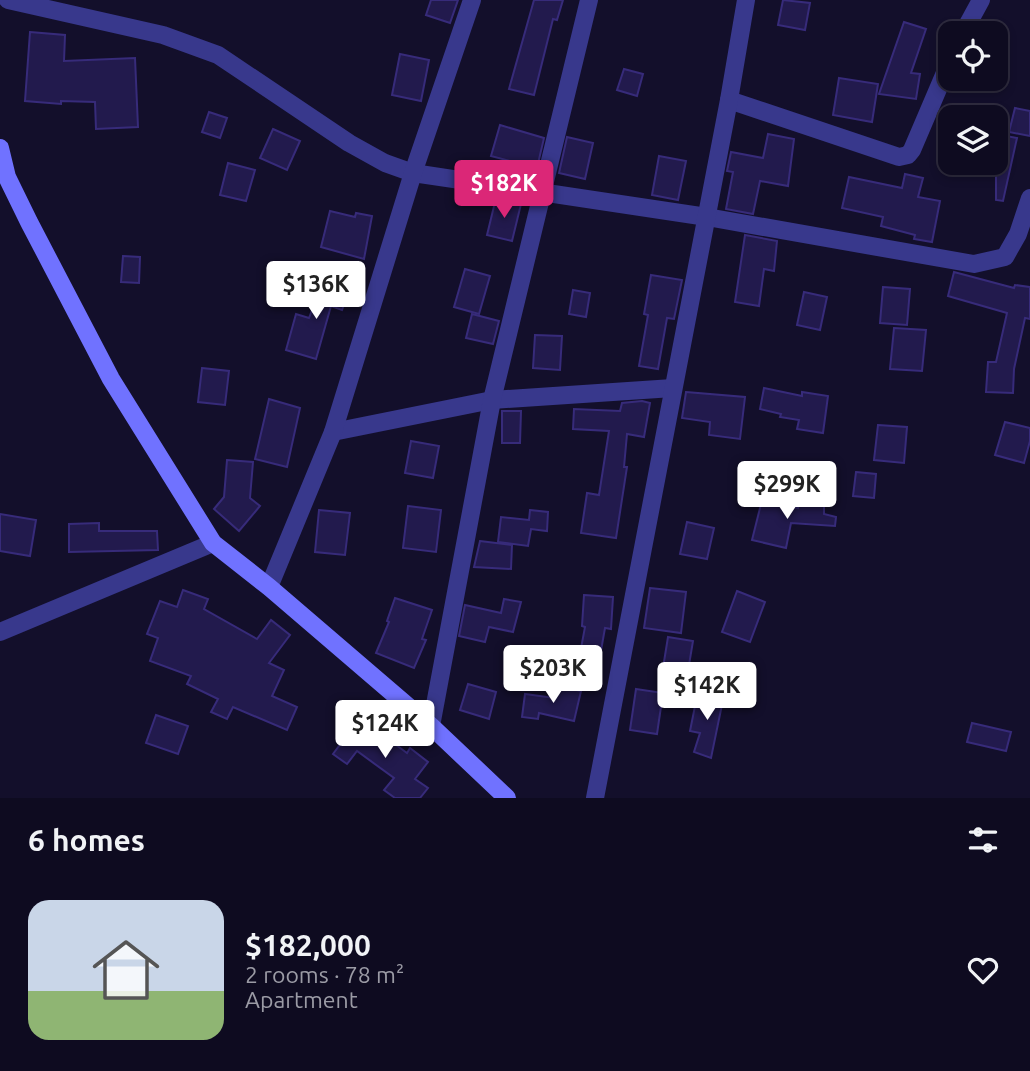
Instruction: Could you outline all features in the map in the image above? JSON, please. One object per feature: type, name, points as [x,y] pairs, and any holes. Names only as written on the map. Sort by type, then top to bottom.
[{"type":"main road","points":[[0,148],[8,177],[29,222],[111,379],[213,543],[269,587],[431,726],[507,798]]},
{"type":"street","points":[[8,0],[163,35],[218,55],[349,143],[385,163],[412,173],[707,217],[974,264],[1005,257],[1018,234],[1030,198]]},
{"type":"street","points":[[269,587],[333,432],[412,173],[472,0]]},
{"type":"street","points":[[431,726],[492,400],[589,0]]},
{"type":"street","points":[[595,798],[746,0]]},
{"type":"street","points":[[970,21],[981,0]]},
{"type":"street","points":[[729,100],[898,157],[908,155],[912,150],[938,89]]},
{"type":"street","points":[[333,432],[492,400],[673,388]]},
{"type":"street","points":[[0,632],[213,543]]},
{"type":"building","points":[[431,0],[458,0],[450,23],[426,15]]},
{"type":"building","points":[[534,0],[563,0],[557,20],[553,19],[534,95],[509,89]]},
{"type":"building","points":[[783,0],[810,3],[805,30],[778,25]]},
{"type":"building","points":[[904,22],[926,29],[911,73],[920,74],[916,99],[879,94]]},
{"type":"building","points":[[30,32],[65,35],[64,61],[135,58],[138,127],[96,129],[95,102],[61,101],[61,104],[25,101]]},
{"type":"building","points":[[400,54],[429,60],[421,101],[392,95]]},
{"type":"building","points":[[624,69],[643,74],[637,96],[617,90]]},
{"type":"building","points":[[839,78],[878,84],[872,122],[833,115]]},
{"type":"building","points":[[1015,108],[1030,111],[1030,136],[1009,132]]},
{"type":"building","points":[[209,112],[227,118],[220,138],[202,132]]},
{"type":"building","points":[[500,125],[544,138],[537,168],[491,156]]},
{"type":"building","points":[[273,129],[300,141],[287,170],[260,158]]},
{"type":"building","points":[[768,134],[794,139],[788,186],[760,181],[753,214],[726,209],[733,172],[727,171],[731,152],[763,158]]},
{"type":"building","points":[[1008,136],[1017,138],[1003,201],[996,200],[996,175],[1008,175]]},
{"type":"building","points":[[567,137],[593,143],[585,179],[559,173]]},
{"type":"building","points":[[659,156],[686,161],[678,200],[652,195]]},
{"type":"building","points":[[228,163],[255,170],[246,201],[220,195]]},
{"type":"building","points":[[905,174],[923,178],[918,197],[940,201],[932,242],[914,239],[915,235],[881,226],[883,217],[842,208],[849,177],[902,188]]},
{"type":"building","points":[[496,198],[521,204],[512,241],[487,235]]},
{"type":"building","points":[[330,211],[355,217],[356,213],[372,216],[364,259],[321,247]]},
{"type":"building","points":[[745,235],[777,241],[774,271],[764,269],[759,306],[735,302]]},
{"type":"building","points":[[123,256],[140,257],[139,283],[121,282]]},
{"type":"building","points":[[465,269],[490,276],[479,314],[454,307]]},
{"type":"building","points":[[954,272],[1014,288],[1015,285],[1030,287],[1030,319],[1025,318],[1014,369],[1013,393],[986,392],[988,362],[996,362],[1007,313],[948,296]]},
{"type":"building","points":[[651,275],[682,280],[674,319],[667,318],[658,369],[639,366],[648,315],[644,314]]},
{"type":"building","points":[[323,281],[349,291],[342,310],[331,306],[316,359],[286,350],[296,314],[309,318]]},
{"type":"building","points":[[883,287],[910,289],[907,325],[880,323]]},
{"type":"building","points":[[573,290],[590,293],[586,317],[569,314]]},
{"type":"building","points":[[804,292],[827,297],[820,330],[797,325]]},
{"type":"building","points":[[472,314],[499,321],[493,344],[466,338]]},
{"type":"building","points":[[894,328],[926,330],[922,371],[890,369]]},
{"type":"building","points":[[535,335],[562,336],[560,370],[533,368]]},
{"type":"building","points":[[202,368],[229,371],[225,405],[198,402]]},
{"type":"building","points":[[764,388],[802,396],[802,392],[828,396],[823,433],[797,429],[799,420],[780,417],[781,414],[760,409]]},
{"type":"building","points":[[686,392],[745,397],[740,439],[709,435],[710,422],[682,418]]},
{"type":"building","points":[[269,399],[300,408],[287,467],[255,459]]},
{"type":"building","points":[[622,403],[650,403],[644,437],[627,434],[624,467],[627,467],[616,538],[581,533],[587,493],[599,495],[609,431],[573,429],[574,409],[620,411]]},
{"type":"building","points":[[502,411],[521,411],[520,443],[502,443]]},
{"type":"building","points":[[1005,422],[1030,428],[1030,441],[1024,463],[995,455]]},
{"type":"building","points":[[878,425],[907,427],[904,463],[874,460]]},
{"type":"building","points":[[411,441],[439,446],[433,478],[405,473]]},
{"type":"building","points":[[227,460],[253,462],[250,498],[260,506],[239,531],[214,509],[224,497]]},
{"type":"building","points":[[856,472],[876,474],[874,498],[853,496]]},
{"type":"building","points":[[762,500],[798,508],[799,501],[824,502],[824,514],[836,517],[835,526],[791,523],[786,548],[752,540]]},
{"type":"building","points":[[408,506],[441,510],[436,552],[403,548]]},
{"type":"building","points":[[319,510],[350,513],[345,555],[315,552]]},
{"type":"building","points":[[530,510],[548,512],[547,531],[531,529],[528,546],[498,542],[501,517],[529,520]]},
{"type":"building","points":[[0,514],[36,520],[30,556],[0,551]]},
{"type":"building","points":[[687,522],[714,528],[707,559],[680,554]]},
{"type":"building","points":[[99,523],[99,531],[157,531],[158,550],[69,552],[69,524]]},
{"type":"building","points":[[480,541],[512,545],[511,569],[474,567]]},
{"type":"building","points":[[650,588],[686,592],[681,633],[644,628]]},
{"type":"building","points":[[183,590],[208,599],[204,609],[257,639],[271,620],[290,635],[269,663],[284,670],[272,696],[297,707],[287,730],[233,707],[227,719],[211,712],[218,699],[187,684],[191,676],[150,661],[158,638],[147,634],[160,601],[177,607]]},
{"type":"building","points":[[737,591],[765,602],[750,642],[722,632]]},
{"type":"building","points":[[584,595],[613,597],[611,629],[605,628],[597,673],[577,670],[585,627],[582,626]]},
{"type":"building","points":[[395,598],[432,610],[422,639],[426,640],[414,668],[376,653],[389,622],[387,621]]},
{"type":"building","points":[[504,599],[521,602],[513,632],[489,627],[485,642],[459,636],[465,605],[501,613]]},
{"type":"building","points":[[668,637],[693,641],[688,671],[663,668]]},
{"type":"building","points":[[468,684],[496,692],[489,719],[460,710]]},
{"type":"building","points":[[557,686],[581,691],[574,721],[539,713],[538,719],[522,717],[525,694],[554,698]]},
{"type":"building","points":[[636,689],[663,693],[657,734],[630,730]]},
{"type":"building","points":[[713,692],[724,695],[711,758],[694,752],[700,733],[690,731],[697,696],[711,698]]},
{"type":"building","points":[[156,715],[188,726],[178,754],[146,743]]},
{"type":"building","points":[[360,718],[407,753],[410,748],[428,762],[415,779],[428,788],[420,798],[395,798],[384,790],[394,778],[357,751],[347,764],[333,754]]},
{"type":"building","points":[[972,723],[1011,732],[1006,751],[967,742]]}]
